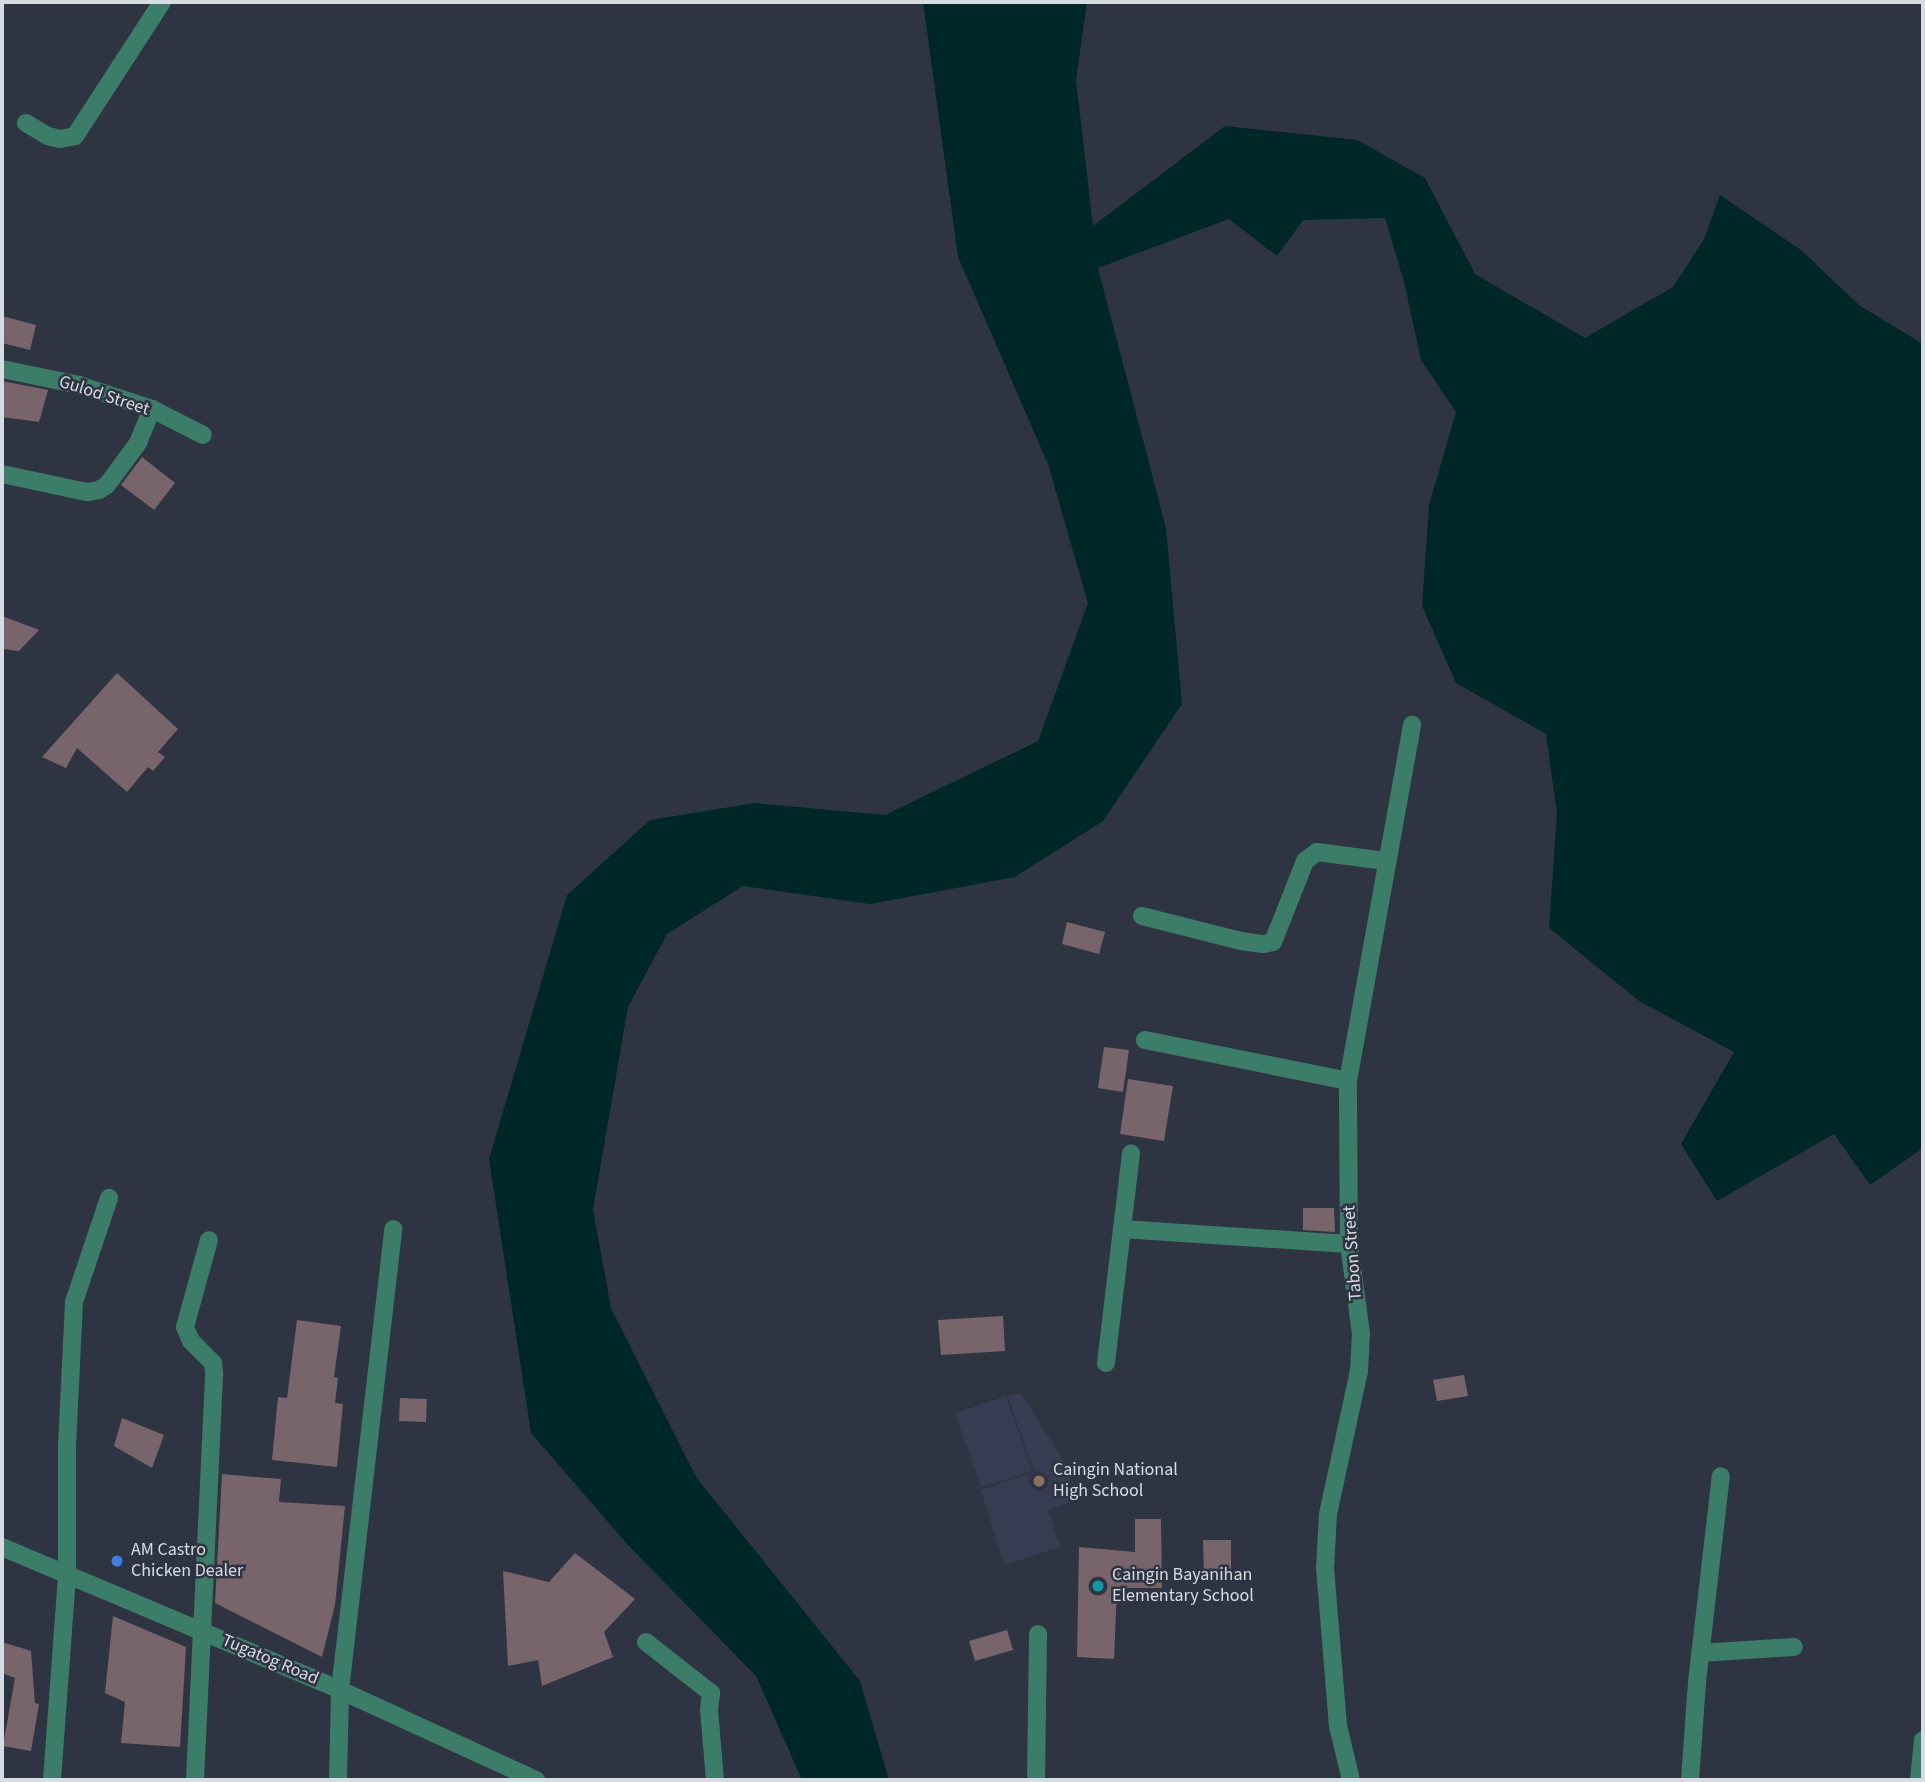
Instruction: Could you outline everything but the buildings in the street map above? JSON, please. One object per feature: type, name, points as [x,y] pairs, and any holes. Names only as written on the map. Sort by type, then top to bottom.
[{"type":"street","points":[[26,123],[48,136],[60,139],[75,136],[162,2]]},
{"type":"street","name":"Gulod Street","points":[[2,369],[79,385],[152,409],[203,435]]},
{"type":"street","points":[[2,474],[87,492],[99,490],[107,485],[138,443],[152,409]]},
{"type":"street","name":"Tabon Street","points":[[1351,1780],[1338,1726],[1325,1569],[1328,1514],[1359,1371],[1361,1334],[1349,1244],[1348,1082],[1385,860],[1412,726]]},
{"type":"street","points":[[1142,916],[1241,941],[1273,942],[1305,861],[1317,852],[1385,860]]},
{"type":"street","points":[[1145,1040],[1348,1082]]},
{"type":"street","points":[[1106,1363],[1131,1153]]},
{"type":"street","points":[[52,1780],[67,1574],[67,1446],[74,1302],[109,1198]]},
{"type":"street","points":[[338,1780],[340,1690],[393,1229]]},
{"type":"street","points":[[1122,1229],[1349,1244]]},
{"type":"street","points":[[195,1780],[214,1372],[213,1363],[191,1341],[185,1328],[209,1240]]},
{"type":"street","points":[[1690,1780],[1700,1653],[1721,1476]]},
{"type":"street","name":"Tugatog Road","points":[[2,1547],[340,1690],[536,1780]]},
{"type":"street","points":[[1036,1780],[1038,1634]]},
{"type":"street","points":[[646,1642],[711,1693],[715,1780]]},
{"type":"street","points":[[1700,1653],[1794,1647]]},
{"type":"street","points":[[1919,1780],[1923,1740]]},
{"type":"shaded area","points":[[923,2],[1087,2],[1076,80],[1093,226],[1225,126],[1357,140],[1425,178],[1475,274],[1585,338],[1673,287],[1704,239],[1720,195],[1801,250],[1859,305],[1923,344],[1923,1148],[1870,1185],[1834,1134],[1717,1201],[1681,1144],[1734,1052],[1639,1001],[1549,928],[1557,813],[1546,734],[1456,683],[1422,606],[1429,505],[1456,412],[1421,360],[1404,282],[1385,218],[1303,220],[1277,256],[1229,219],[1098,268],[1166,528],[1182,704],[1103,821],[1015,877],[870,904],[743,886],[667,934],[628,1007],[593,1209],[611,1308],[696,1477],[860,1681],[889,1780],[802,1780],[756,1676],[628,1545],[531,1433],[489,1159],[567,895],[650,820],[755,803],[885,815],[1038,741],[1088,603],[1048,464],[958,257]]},
{"type":"shaded area","name":"Caingin National High School","points":[[1021,1393],[1063,1460],[1076,1500],[1048,1510],[1060,1547],[1004,1565],[981,1490],[1034,1472],[1008,1396]]},
{"type":"shaded area","points":[[1006,1396],[1032,1471],[981,1487],[955,1413]]},
{"type":"place","name":"Caingin National High School","points":[[1039,1481]]},
{"type":"place","name":"AM Castro Chicken Dealer","points":[[117,1561]]},
{"type":"place","name":"Caingin Bayanihan Elementary School","points":[[1098,1586]]}]
